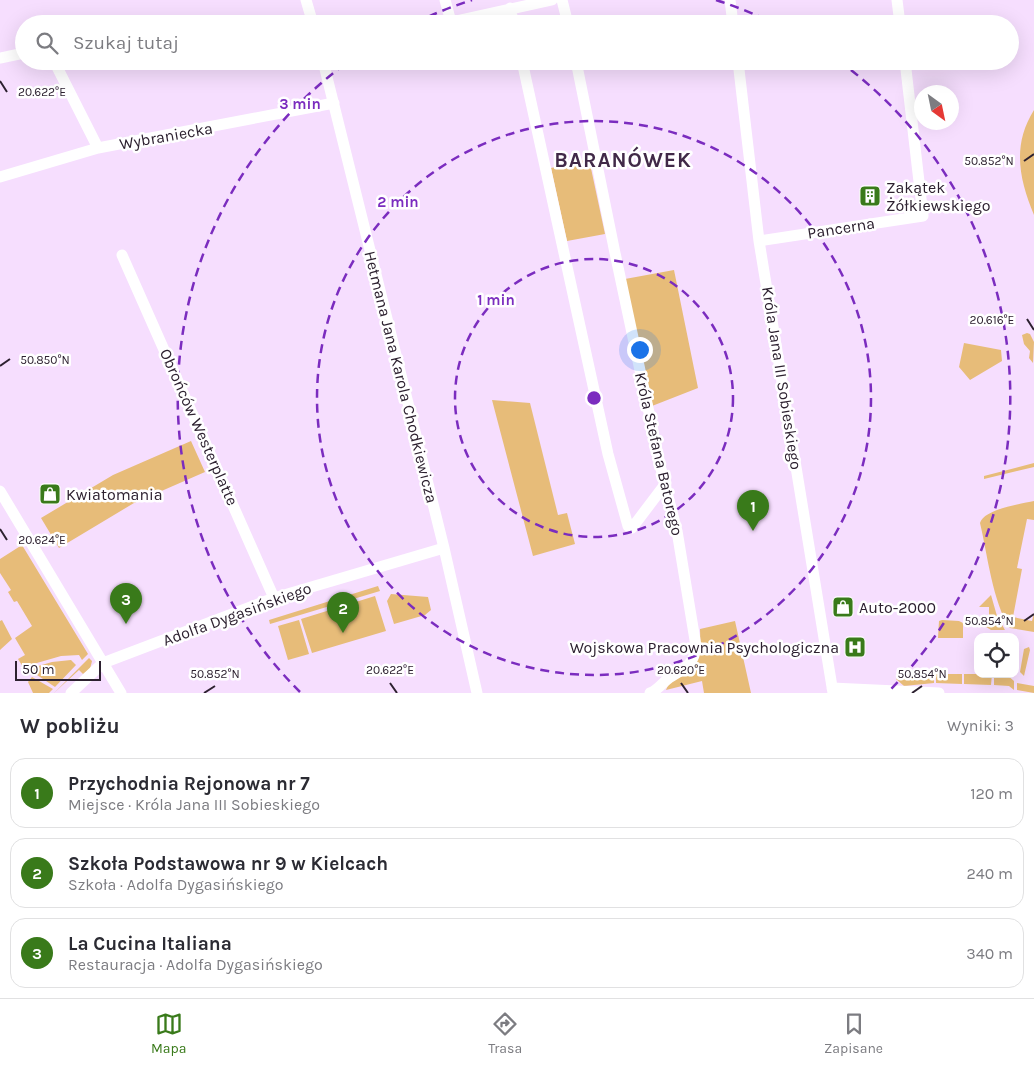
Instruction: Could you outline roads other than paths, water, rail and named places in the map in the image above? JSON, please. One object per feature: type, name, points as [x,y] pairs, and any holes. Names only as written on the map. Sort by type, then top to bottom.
[{"type":"street","points":[[306,0],[310,15]]},
{"type":"street","points":[[445,0],[446,15]]},
{"type":"street","points":[[480,15],[552,0]]},
{"type":"street","points":[[562,0],[566,15]]},
{"type":"street","points":[[730,0],[732,15]]},
{"type":"street","points":[[897,0],[899,15]]},
{"type":"street","points":[[510,8],[512,15]]},
{"type":"street","points":[[0,58],[15,55]]},
{"type":"street","points":[[59,70],[98,148]]},
{"type":"street","name":"Hetmana Jana Karola Chodkiewicza","points":[[325,70],[444,548],[477,693]]},
{"type":"street","points":[[524,70],[608,454],[628,526],[632,528],[666,483]]},
{"type":"street","name":"Króla Stefana Batorego","points":[[578,70],[661,469],[677,531],[696,646],[695,654],[686,669],[650,693]]},
{"type":"street","name":"Króla Jana III Sobieskiego","points":[[739,70],[759,241],[833,691]]},
{"type":"street","name":"Pancerna","points":[[759,241],[922,216],[905,70]]},
{"type":"street","name":"Wybraniecka","points":[[0,176],[98,148],[334,103]]},
{"type":"street","name":"Obrońców Westerplatte","points":[[122,255],[274,598]]},
{"type":"street","points":[[0,492],[122,693]]},
{"type":"street","name":"Adolfa Dygasińskiego","points":[[71,693],[103,662],[274,598],[444,548]]},
{"type":"street","points":[[833,691],[939,693]]},
{"type":"place","name":"Zakątek Żółkiewskiego","points":[[870,196]]},
{"type":"place","name":"Kwiatomania","points":[[50,494]]},
{"type":"place","name":"Przychodnia Rejonowa nr 7","points":[[753,531]]},
{"type":"place","name":"Auto-2000","points":[[843,607]]},
{"type":"place","name":"La Cucina Italiana","points":[[126,624]]},
{"type":"place","name":"Szkoła Podstawowa nr 9 w Kielcach","points":[[343,633]]},
{"type":"place","name":"Wojskowa Pracownia Psychologiczna","points":[[855,647]]},
{"type":"district","name":"BARANÓWEK","points":[[623,160]]}]
